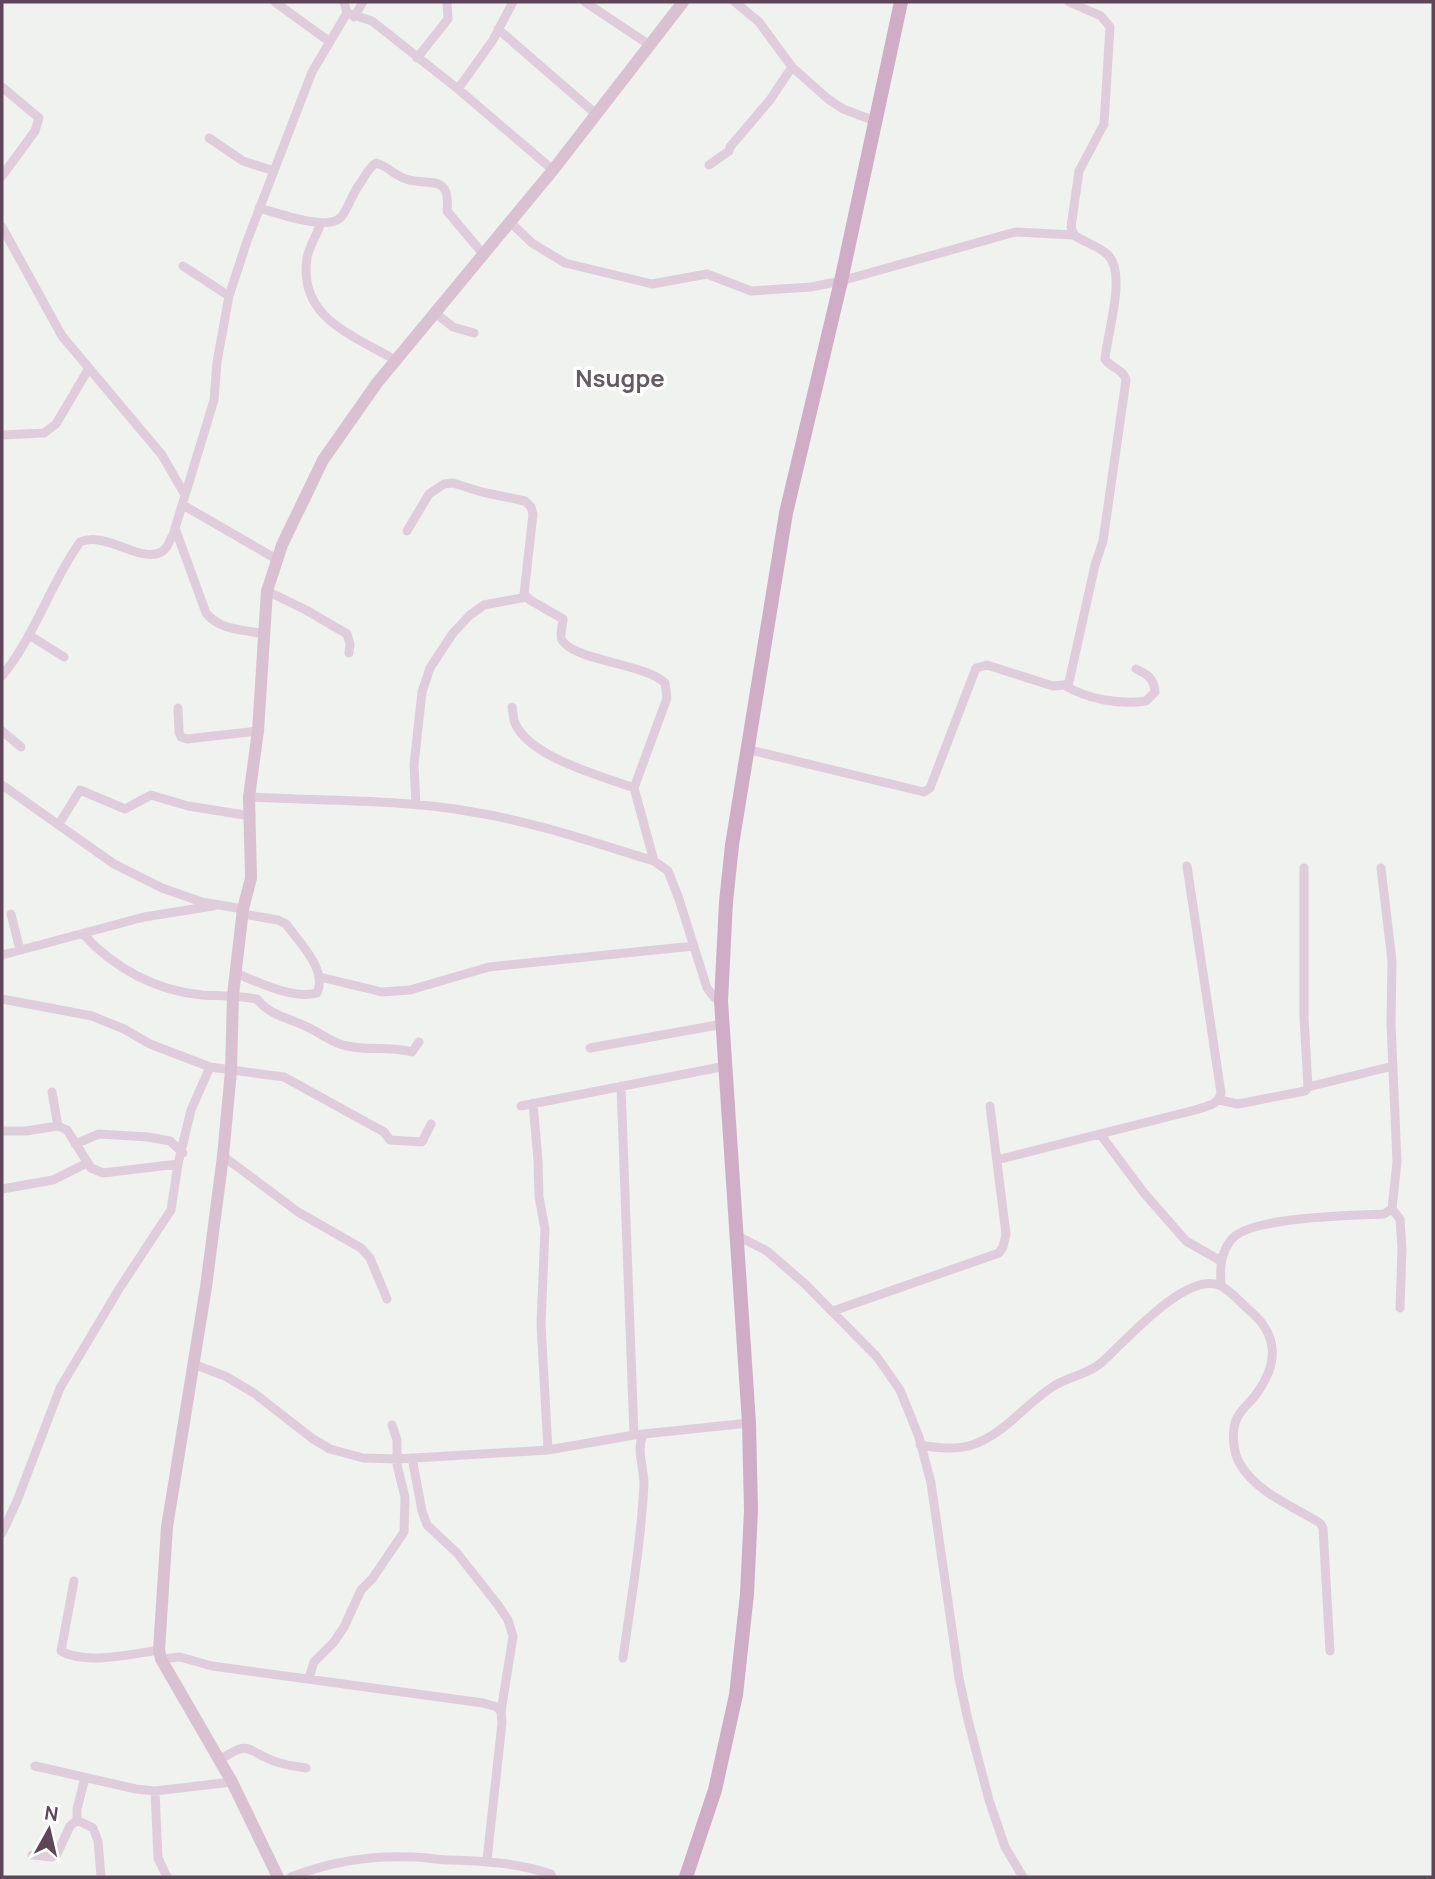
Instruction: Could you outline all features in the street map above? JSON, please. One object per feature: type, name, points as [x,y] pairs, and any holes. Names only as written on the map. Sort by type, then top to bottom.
[{"type":"main road","points":[[686,1877],[715,1790],[736,1695],[747,1594],[751,1510],[749,1423],[738,1236],[721,1001],[727,891],[746,749],[786,513],[841,282],[901,2]]},
{"type":"street","points":[[275,2],[330,42]]},
{"type":"street","points":[[344,2],[351,15],[372,21],[458,89],[553,170]]},
{"type":"street","points":[[2,676],[17,658],[80,542],[89,538],[100,538],[153,555],[165,549],[175,528],[214,400],[217,362],[229,296],[259,208],[312,72],[330,42],[363,2]]},
{"type":"street","points":[[417,58],[447,19],[447,2]]},
{"type":"street","points":[[458,89],[513,2]]},
{"type":"street","points":[[585,2],[651,46]]},
{"type":"street","points":[[278,1877],[258,1832],[160,1654],[169,1513],[223,1156],[231,1071],[233,995],[243,911],[251,878],[249,797],[258,731],[267,591],[282,545],[323,460],[395,360],[553,170],[683,2]]},
{"type":"street","points":[[735,2],[759,22],[792,67],[828,99],[843,109],[875,121]]},
{"type":"street","points":[[1069,2],[1107,20],[1111,36],[1104,124],[1082,164],[1077,179],[1071,227],[1074,235]]},
{"type":"street","points":[[498,29],[596,114]]},
{"type":"street","points":[[709,165],[729,151],[770,100],[792,67]]},
{"type":"street","points":[[2,87],[39,118],[35,131],[2,177]]},
{"type":"street","points":[[209,138],[243,161],[274,171]]},
{"type":"street","points":[[259,208],[321,223],[336,221],[342,217],[352,193],[376,163],[384,165],[401,178],[433,181],[441,187],[447,194],[447,211],[484,254]]},
{"type":"street","points":[[510,222],[532,243],[565,263],[652,284],[707,274],[751,291],[811,288],[841,282],[1015,232],[1074,235],[1102,250],[1112,260],[1116,293],[1105,359],[1124,373],[1126,380],[1103,541],[1095,565],[1071,677],[1064,685]]},
{"type":"street","points":[[321,223],[307,260],[309,285],[316,308],[329,322],[395,360]]},
{"type":"street","points":[[2,227],[62,336],[162,455],[184,500],[278,560]]},
{"type":"street","points":[[183,266],[229,296]]},
{"type":"street","points":[[434,312],[453,327],[474,333]]},
{"type":"street","points":[[2,435],[44,433],[56,424],[89,368]]},
{"type":"street","points":[[407,531],[429,494],[444,484],[453,483],[525,501],[533,514],[524,594],[563,619],[561,635],[564,643],[577,651],[651,674],[665,683],[667,698],[634,788],[654,861]]},
{"type":"street","points":[[175,528],[206,613],[222,627],[264,634]]},
{"type":"street","points":[[267,591],[347,634],[349,653]]},
{"type":"street","points":[[416,805],[414,765],[422,692],[430,668],[453,633],[470,615],[484,605],[527,597]]},
{"type":"street","points":[[29,635],[64,656]]},
{"type":"street","points":[[746,749],[924,792],[930,788],[976,668],[987,665],[1053,686],[1064,685],[1080,694],[1095,698],[1146,701],[1154,692],[1154,684],[1148,675],[1136,669]]},
{"type":"street","points":[[512,706],[514,723],[526,740],[544,753],[634,788]]},
{"type":"street","points":[[178,708],[179,732],[181,737],[187,739],[258,731]]},
{"type":"street","points":[[2,731],[21,747]]},
{"type":"street","points":[[2,785],[114,864],[150,882],[202,902],[286,924],[318,970],[321,984],[317,993],[310,995],[268,987],[236,973]]},
{"type":"street","points":[[59,824],[80,790],[125,809],[150,795],[188,806],[251,816]]},
{"type":"street","points":[[249,797],[416,805],[474,812],[521,822],[654,861],[668,872],[708,988],[714,997],[721,1001]]},
{"type":"street","points":[[997,1160],[1195,1110],[1215,1104],[1219,1100],[1221,1093],[1187,866]]},
{"type":"street","points":[[1304,868],[1304,1017],[1308,1087]]},
{"type":"street","points":[[1381,868],[1392,961],[1397,1161],[1392,1209],[1400,1219],[1400,1308]]},
{"type":"street","points":[[2,955],[144,917],[221,905]]},
{"type":"street","points":[[10,914],[20,950]]},
{"type":"street","points":[[83,934],[100,950],[157,987],[200,995],[233,995],[257,999],[278,1016],[301,1024],[330,1041],[347,1046],[398,1048],[412,1052],[419,1042]]},
{"type":"street","points":[[320,977],[382,992],[410,990],[489,967],[694,946]]},
{"type":"street","points":[[2,999],[92,1016],[124,1028],[150,1044],[211,1067],[284,1077],[384,1132],[390,1140],[422,1142],[431,1124]]},
{"type":"street","points":[[590,1048],[723,1024]]},
{"type":"street","points":[[521,1106],[726,1066]]},
{"type":"street","points":[[1219,1100],[1238,1104],[1306,1091],[1308,1087],[1393,1066]]},
{"type":"street","points":[[2,1533],[60,1388],[119,1289],[171,1210],[178,1164],[183,1153],[191,1111],[211,1067]]},
{"type":"street","points":[[621,1086],[639,1435],[644,1481],[638,1554],[623,1658]]},
{"type":"street","points":[[52,1092],[58,1126]]},
{"type":"street","points":[[533,1103],[539,1196],[545,1229],[541,1324],[548,1450]]},
{"type":"street","points":[[833,1311],[999,1252],[1003,1247],[1006,1234],[990,1106]]},
{"type":"street","points":[[2,1131],[26,1131],[58,1126],[67,1130],[97,1172],[178,1164]]},
{"type":"street","points":[[75,1144],[99,1133],[148,1137],[170,1141],[183,1153]]},
{"type":"street","points":[[1100,1134],[1186,1241],[1221,1261]]},
{"type":"street","points":[[223,1156],[298,1212],[361,1248],[370,1258],[387,1299]]},
{"type":"street","points":[[2,1189],[53,1180],[88,1163]]},
{"type":"street","points":[[1221,1286],[1224,1250],[1232,1237],[1242,1230],[1297,1219],[1384,1214],[1392,1209]]},
{"type":"street","points":[[738,1236],[767,1251],[833,1311],[877,1357],[900,1390],[931,1483],[959,1678],[989,1800],[1016,1877]]},
{"type":"street","points":[[920,1445],[957,1448],[991,1436],[1054,1386],[1090,1371],[1101,1363],[1156,1310],[1194,1286],[1203,1283],[1221,1286],[1262,1320],[1272,1337],[1273,1347],[1265,1382],[1235,1422],[1235,1454],[1251,1478],[1320,1523],[1323,1528],[1330,1651]]},
{"type":"street","points":[[193,1364],[225,1376],[254,1393],[313,1439],[330,1448],[363,1458],[398,1459],[548,1450],[639,1435],[749,1423]]},
{"type":"street","points":[[309,1678],[314,1661],[334,1642],[361,1590],[372,1579],[404,1532],[405,1497],[397,1440],[392,1424]]},
{"type":"street","points":[[412,1458],[427,1525],[457,1553],[498,1605],[513,1636],[501,1712],[487,1860]]},
{"type":"street","points":[[74,1581],[61,1651],[74,1656],[160,1654],[212,1665],[483,1703],[497,1707],[501,1712]]},
{"type":"street","points":[[219,1760],[245,1748],[279,1763],[306,1768]]},
{"type":"street","points":[[35,1766],[121,1787],[155,1791],[232,1783]]},
{"type":"street","points":[[78,1820],[77,1809],[85,1777]]},
{"type":"street","points":[[155,1791],[158,1858],[167,1877]]},
{"type":"street","points":[[32,1855],[52,1857],[57,1854],[70,1826],[78,1820]]},
{"type":"street","points":[[78,1820],[93,1828],[98,1841],[101,1877]]},
{"type":"street","points":[[1005,1847],[1023,1877]]},
{"type":"street","points":[[291,1877],[322,1866],[368,1857],[487,1860],[532,1868],[551,1874],[552,1877]]},
{"type":"district","name":"Nsugpe","points":[[620,379]]}]
